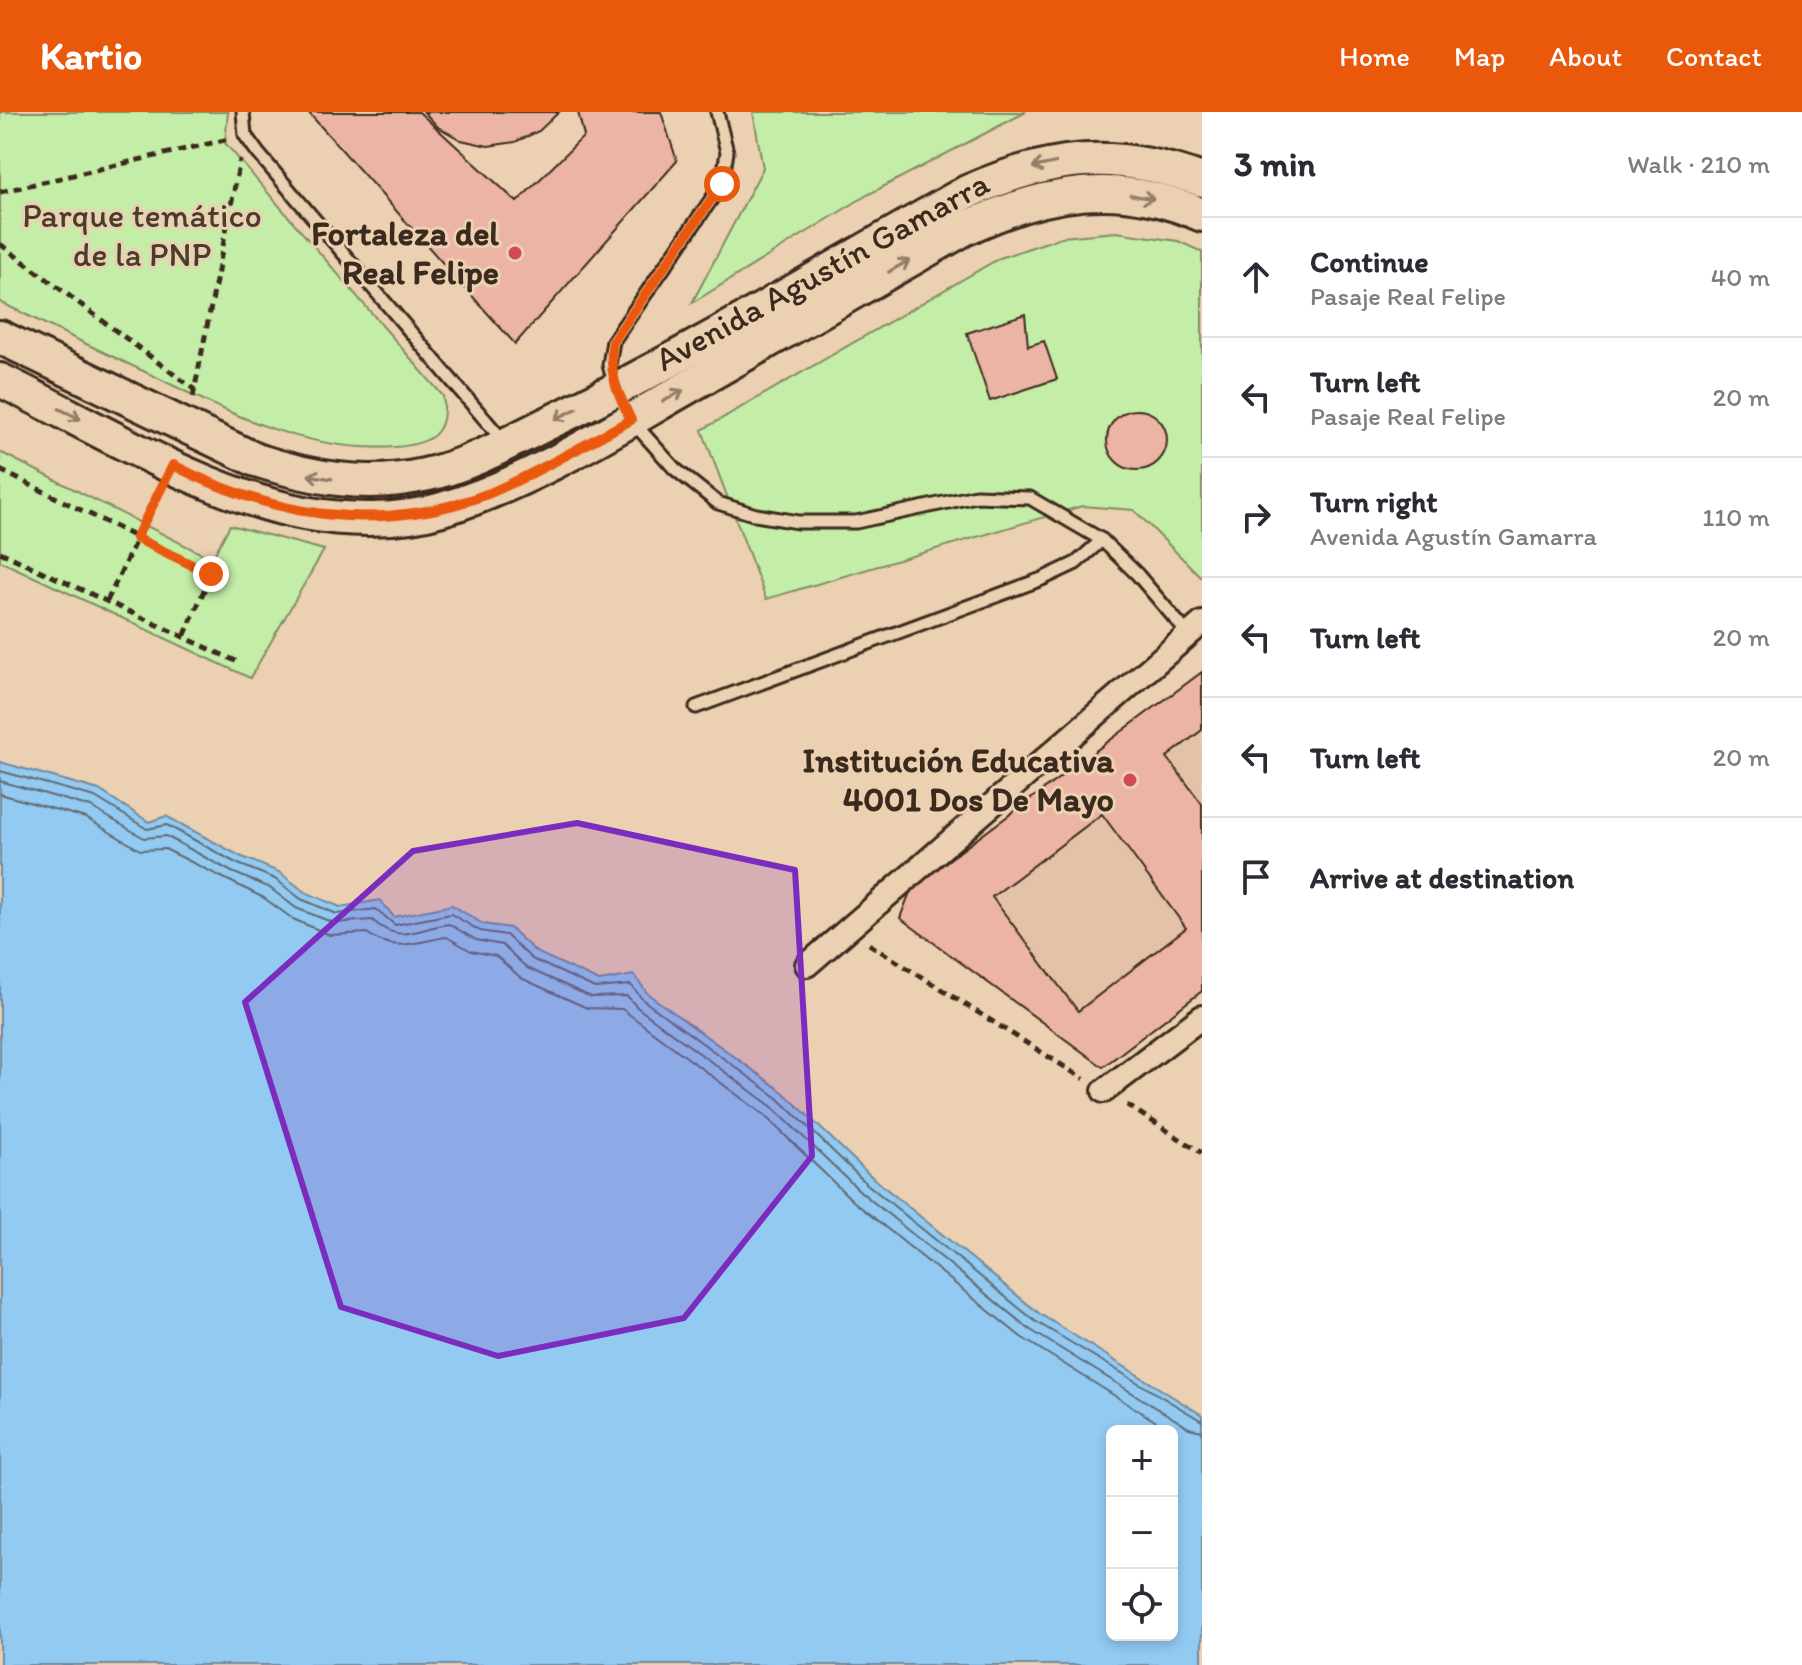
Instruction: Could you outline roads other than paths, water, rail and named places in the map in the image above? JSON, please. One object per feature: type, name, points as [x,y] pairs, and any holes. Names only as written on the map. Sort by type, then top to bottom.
[{"type":"main road","name":"Avenida Agustín Gamarra","points":[[0,337],[256,460],[300,474],[378,482],[424,475],[464,463],[616,390],[967,192],[1016,170],[1068,159],[1118,159],[1166,167],[1202,180]]},
{"type":"main road","name":"Avenida Agustín Gamarra","points":[[0,380],[173,465],[251,499],[304,513],[350,518],[398,517],[440,510],[491,492],[631,420],[964,229],[1009,208],[1051,196],[1092,192],[1141,196],[1202,215]]},
{"type":"street","points":[[807,965],[1195,628]]},
{"type":"street","points":[[1104,1091],[1202,1017]]},
{"type":"lane","points":[[243,112],[245,135],[505,443]]},
{"type":"lane","points":[[717,112],[727,152],[722,184],[613,341],[609,365],[616,390],[631,420],[675,469],[718,503],[756,515],[798,522],[856,522],[976,496],[1030,498],[1102,540],[1195,628]]},
{"type":"lane","points":[[696,707],[1042,579],[1076,563],[1102,540]]},
{"type":"water","points":[[0,762],[99,790],[149,822],[166,816],[240,856],[279,872],[305,892],[340,907],[380,900],[394,917],[452,905],[483,924],[510,928],[536,952],[599,981],[634,975],[648,994],[783,1092],[873,1178],[1040,1314],[1202,1415],[1202,1665],[0,1665]]},
{"type":"place","name":"Fortaleza del Real Felipe","points":[[515,253]]},
{"type":"place","name":"Institución Educativa 4001 Dos De Mayo","points":[[1130,780]]},
{"type":"park label","name":"Parque temático de la PNP","points":[[142,234]]}]
